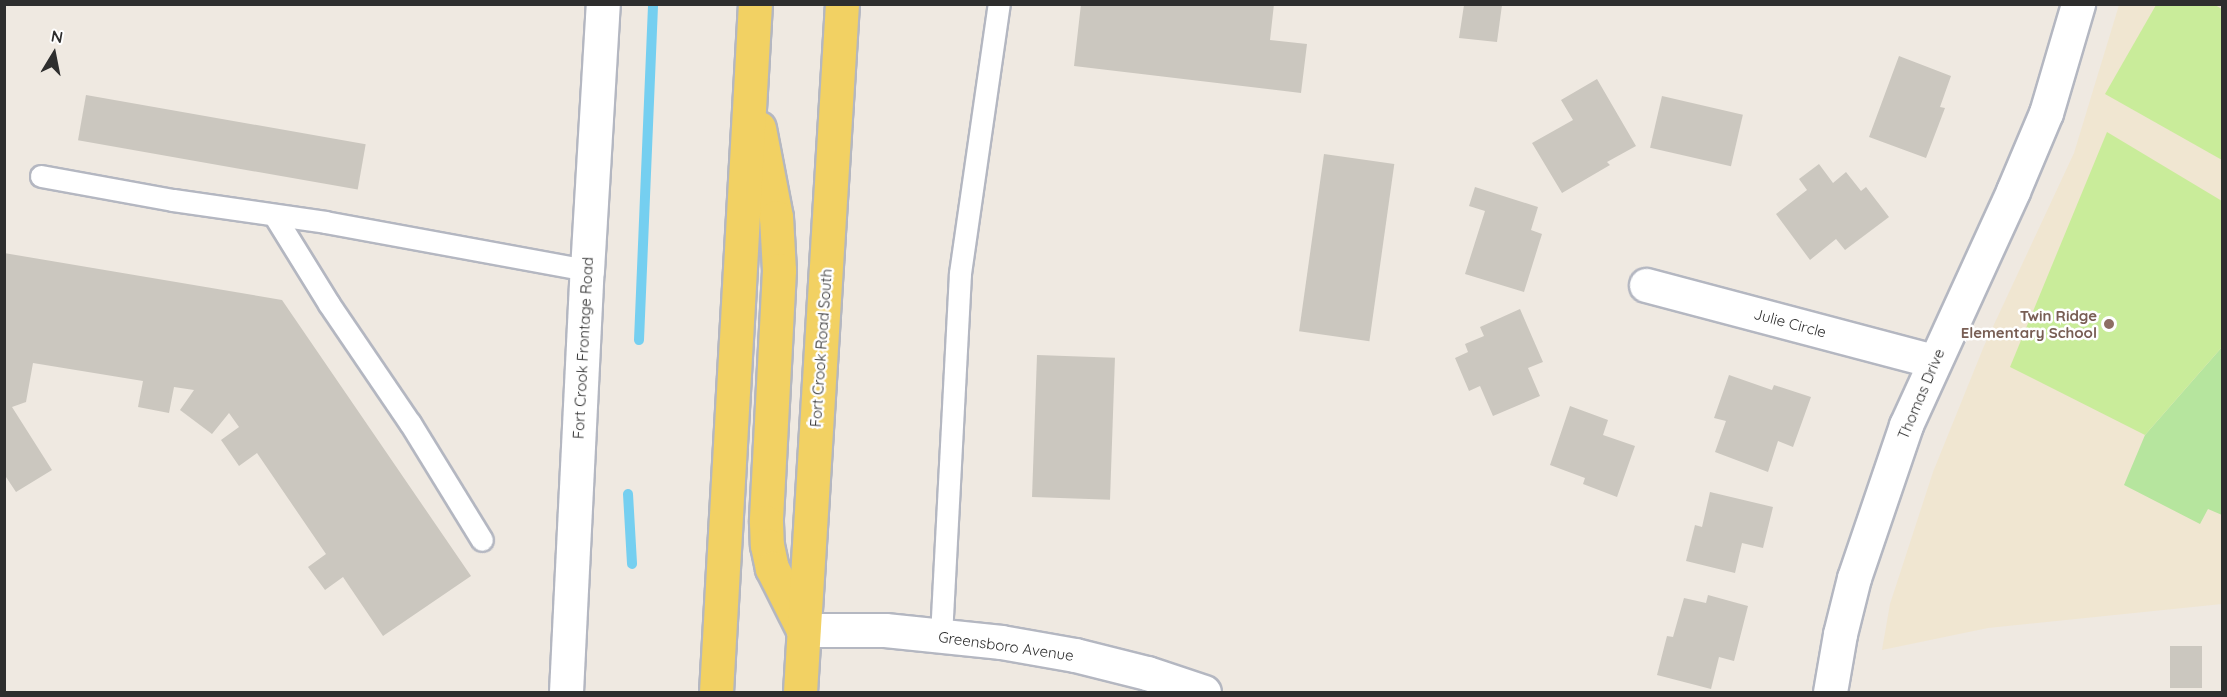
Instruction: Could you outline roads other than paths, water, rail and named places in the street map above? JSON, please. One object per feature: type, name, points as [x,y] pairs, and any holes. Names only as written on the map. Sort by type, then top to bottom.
[{"type":"main road","points":[[716,693],[755,4]]},
{"type":"main road","name":"Fort Crook Road South","points":[[800,693],[842,4]]},
{"type":"main road","points":[[750,80],[776,217],[779,270],[766,522],[767,545],[772,568],[803,630]]},
{"type":"street","name":"Fort Crook Frontage Road","points":[[566,693],[603,4]]},
{"type":"street","name":"Thomas Drive","points":[[1830,693],[1840,634],[1854,578],[1906,425],[2013,191],[2046,113],[2078,4]]},
{"type":"street","name":"Julie Circle","points":[[1646,285],[1934,361]]},
{"type":"street","name":"Greensboro Avenue","points":[[803,630],[885,630],[1001,642],[1075,655],[1147,673],[1204,693]]},
{"type":"lane","points":[[941,636],[960,273],[999,4]]},
{"type":"lane","points":[[41,176],[587,270]]},
{"type":"lane","points":[[274,215],[329,304],[410,423],[482,540]]},
{"type":"waterway","points":[[639,340],[653,4]]},
{"type":"waterway","points":[[628,494],[632,564]]},
{"type":"place","name":"Twin Ridge Elementary School","points":[[2109,324]]}]
